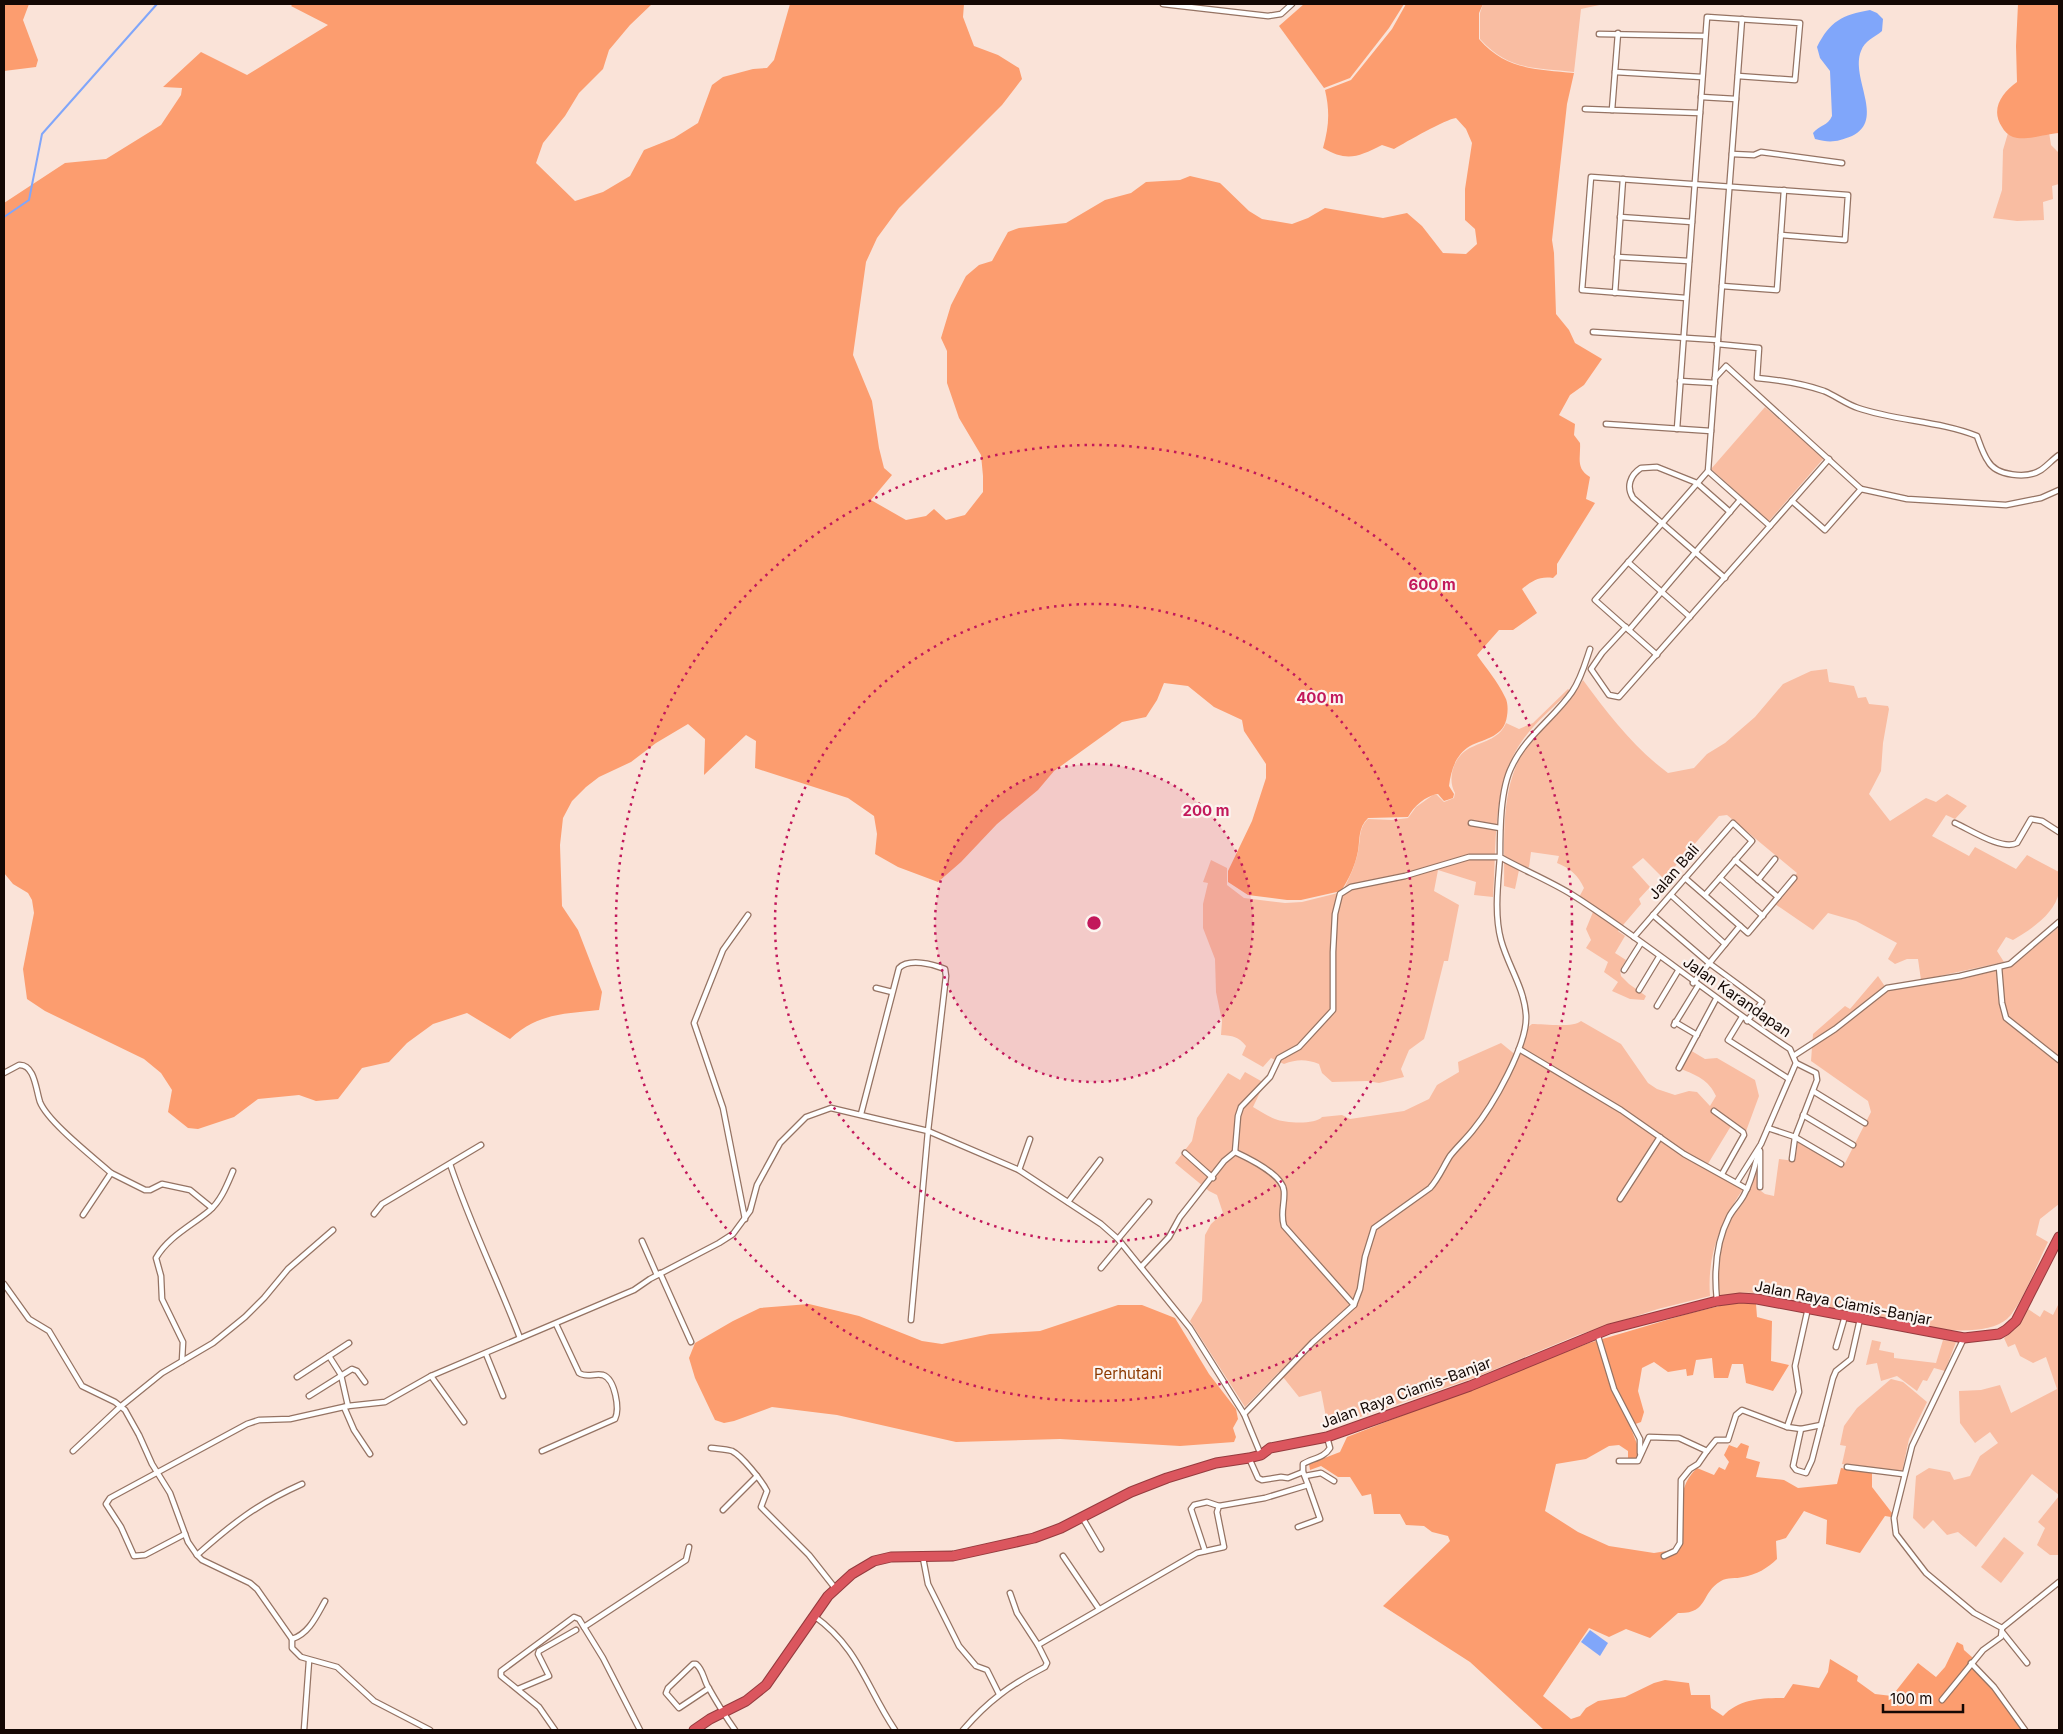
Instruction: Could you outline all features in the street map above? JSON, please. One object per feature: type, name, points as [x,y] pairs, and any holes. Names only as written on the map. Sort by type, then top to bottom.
[{"type":"highway","name":"Jalan Raya Ciamis-Banjar","points":[[694,1730],[722,1712],[746,1701],[766,1685],[835,1588],[864,1566],[882,1558],[953,1556],[1018,1543],[1048,1534],[1131,1492],[1167,1478],[1216,1463],[1262,1455],[1270,1448],[1327,1437],[1470,1386],[1597,1333],[1717,1301],[1757,1299],[1964,1338],[1999,1334],[2011,1326],[2059,1237]]},
{"type":"street","points":[[1163,4],[1268,16],[1281,14],[1292,4]]},
{"type":"street","points":[[1677,429],[1707,17],[1800,23],[1795,80],[1738,76]]},
{"type":"street","points":[[1657,655],[1595,600],[1708,471],[1742,19]]},
{"type":"street","points":[[1599,34],[1705,36]]},
{"type":"street","points":[[1612,110],[1618,34]]},
{"type":"street","points":[[1615,72],[1702,77]]},
{"type":"street","points":[[1701,97],[1736,100]]},
{"type":"street","points":[[1585,108],[1700,113]]},
{"type":"street","points":[[1732,154],[1754,155],[1761,152],[1842,163]]},
{"type":"street","points":[[1686,298],[1582,290],[1591,177],[1848,194],[1845,240],[1781,235]]},
{"type":"street","points":[[1615,293],[1623,179]]},
{"type":"street","points":[[1722,286],[1777,290],[1784,190]]},
{"type":"street","points":[[1620,217],[1692,222]]},
{"type":"street","points":[[1617,257],[1689,261]]},
{"type":"street","points":[[1594,332],[1683,338],[1759,348],[1756,378],[1798,382],[1826,392],[1858,408],[1923,424],[1961,430],[1977,436],[1988,463],[2000,473],[2010,475],[2041,470],[2059,455]]},
{"type":"street","points":[[1717,357],[1861,489],[1907,499],[2006,505],[2041,498],[2059,490]]},
{"type":"street","points":[[1715,381],[1726,366]]},
{"type":"street","points":[[1680,381],[1715,381]]},
{"type":"street","points":[[1606,424],[1711,431]]},
{"type":"street","points":[[1740,500],[1662,592],[1591,668],[1610,695],[1621,696],[1828,459]]},
{"type":"street","points":[[1725,578],[1631,495],[1630,484],[1635,473],[1641,468],[1653,466],[1698,483],[1730,512]]},
{"type":"street","points":[[1708,471],[1770,526]]},
{"type":"street","points":[[1792,501],[1825,530],[1861,489]]},
{"type":"street","points":[[1628,562],[1690,618]]},
{"type":"street","points":[[1244,1414],[1313,1342],[1354,1305],[1360,1289],[1365,1257],[1374,1228],[1430,1188],[1436,1181],[1449,1158],[1478,1123],[1509,1071],[1519,1049],[1526,1027],[1526,1013],[1521,988],[1501,940],[1498,912],[1500,828],[1507,778],[1511,767],[1526,742],[1572,691],[1580,678],[1590,649]]},
{"type":"street","points":[[1955,823],[2004,844],[2013,845],[2019,839],[2031,819],[2042,821],[2059,832]]},
{"type":"street","points":[[1471,823],[1500,828]]},
{"type":"street","name":"Jalan Bali","points":[[1634,938],[1732,824],[1752,841],[1735,860]]},
{"type":"street","points":[[1140,1268],[1164,1242],[1180,1217],[1213,1178],[1224,1161],[1235,1152],[1238,1116],[1241,1107],[1270,1077],[1279,1058],[1300,1047],[1333,1010],[1335,914],[1340,894],[1351,886],[1413,874],[1449,861],[1469,857],[1500,857]]},
{"type":"street","name":"Jalan Karandapan","points":[[1500,857],[1570,893],[1641,943],[1693,983],[1790,1049],[1796,1063]]},
{"type":"street","points":[[1758,880],[1775,859]]},
{"type":"street","points":[[1705,895],[1735,860],[1778,897]]},
{"type":"street","points":[[1685,878],[1748,933],[1794,878]]},
{"type":"street","points":[[1720,878],[1763,916]]},
{"type":"street","points":[[1671,895],[1725,944]]},
{"type":"street","points":[[745,1219],[723,1108],[694,1023],[723,950],[748,915]]},
{"type":"street","points":[[1653,915],[1709,963],[1762,1002],[1747,1021]]},
{"type":"street","points":[[1794,1055],[1835,1029],[1886,988],[1960,976],[2010,964],[2020,958],[2059,922]]},
{"type":"street","points":[[1693,983],[1740,926]]},
{"type":"street","points":[[1624,970],[1641,943]]},
{"type":"street","points":[[1639,990],[1659,957]]},
{"type":"street","points":[[861,1114],[892,992],[900,968],[906,963],[945,969],[941,1034],[928,1130],[911,1320]]},
{"type":"street","points":[[1999,967],[2004,1014],[2021,1031],[2059,1060]]},
{"type":"street","points":[[1657,1006],[1678,971]]},
{"type":"street","points":[[1696,1035],[1675,1023],[1698,986]]},
{"type":"street","points":[[876,988],[892,992]]},
{"type":"street","points":[[1679,1068],[1716,999]]},
{"type":"street","points":[[1742,1017],[1727,1038],[1729,1042],[1789,1079]]},
{"type":"street","points":[[1519,1049],[1747,1189]]},
{"type":"street","points":[[1737,1182],[1768,1128],[1796,1063],[1816,1073],[1817,1080],[1795,1137],[1792,1159]]},
{"type":"street","points":[[4,1073],[19,1065],[27,1068],[36,1083],[40,1102],[110,1173],[145,1190],[162,1184],[190,1190],[212,1208]]},
{"type":"street","points":[[1813,1092],[1865,1123]]},
{"type":"street","points":[[186,1534],[145,1555],[134,1556],[119,1522],[106,1507],[110,1498],[259,1420],[290,1419],[346,1406],[385,1402],[430,1376],[618,1298],[658,1274],[727,1239],[745,1219],[753,1203],[757,1185],[780,1143],[806,1117],[823,1109],[842,1109],[928,1130],[1019,1170],[1090,1216],[1120,1241],[1190,1328],[1244,1414],[1262,1455]]},
{"type":"street","points":[[1714,1111],[1743,1132],[1744,1135],[1722,1174]]},
{"type":"street","points":[[1803,1115],[1853,1145]]},
{"type":"street","points":[[1768,1128],[1795,1137],[1840,1164]]},
{"type":"street","points":[[1620,1199],[1660,1137]]},
{"type":"street","points":[[1019,1170],[1030,1139]]},
{"type":"street","points":[[1760,1144],[1760,1188]]},
{"type":"street","points":[[1717,1301],[1715,1281],[1717,1257],[1725,1226],[1729,1215],[1747,1189],[1760,1144]]},
{"type":"street","points":[[374,1214],[382,1204],[480,1145]]},
{"type":"street","points":[[1235,1152],[1262,1167],[1280,1180],[1284,1192],[1281,1217],[1284,1226],[1354,1305]]},
{"type":"street","points":[[1185,1153],[1213,1178]]},
{"type":"street","points":[[1068,1202],[1100,1160]]},
{"type":"street","points":[[450,1164],[469,1219],[503,1293],[520,1338]]},
{"type":"street","points":[[182,1361],[183,1342],[162,1299],[161,1276],[156,1258],[168,1242],[212,1208],[222,1196],[234,1171]]},
{"type":"street","points":[[83,1215],[110,1173]]},
{"type":"street","points":[[1101,1268],[1150,1202]]},
{"type":"street","points":[[73,1452],[120,1406],[182,1361],[213,1343],[245,1317],[288,1269],[333,1230]]},
{"type":"street","points":[[642,1241],[691,1342]]},
{"type":"street","points":[[4,1284],[30,1319],[48,1332],[82,1386],[120,1406],[132,1422],[158,1474],[170,1493],[186,1534],[197,1555],[202,1560],[254,1586],[292,1639],[292,1648],[296,1653],[310,1661],[324,1662],[337,1667],[374,1701],[430,1730]]},
{"type":"street","points":[[1787,1427],[1799,1392],[1795,1366],[1808,1308]]},
{"type":"street","points":[[1836,1347],[1845,1316]]},
{"type":"street","points":[[1801,1430],[1793,1466],[1796,1470],[1806,1473],[1810,1467],[1832,1378],[1836,1371],[1851,1359],[1860,1319]]},
{"type":"street","points":[[542,1451],[615,1419],[618,1411],[608,1379],[603,1375],[583,1376],[579,1373],[556,1324]]},
{"type":"street","points":[[1597,1333],[1614,1389],[1640,1439],[1638,1461]]},
{"type":"street","points":[[1964,1338],[1912,1446],[1894,1518],[1896,1534],[1926,1573],[1974,1613],[2002,1630],[2027,1663]]},
{"type":"street","points":[[296,1377],[348,1343]]},
{"type":"street","points":[[486,1354],[504,1396]]},
{"type":"street","points":[[328,1356],[341,1376],[346,1406],[354,1430],[370,1454]]},
{"type":"street","points":[[309,1396],[353,1369],[364,1382]]},
{"type":"street","points":[[430,1376],[464,1422]]},
{"type":"street","points":[[1664,1556],[1675,1551],[1680,1543],[1681,1480],[1690,1469],[1698,1464],[1716,1440],[1728,1440],[1739,1410],[1754,1413],[1787,1427],[1801,1430],[1821,1425]]},
{"type":"street","points":[[1298,1527],[1320,1520],[1304,1474],[1304,1463],[1320,1458],[1328,1452],[1330,1448],[1327,1437]]},
{"type":"street","points":[[1638,1461],[1649,1437],[1679,1438],[1707,1451]]},
{"type":"street","points":[[711,1448],[724,1449],[736,1454],[757,1476],[767,1491],[761,1507],[809,1555],[835,1588]]},
{"type":"street","points":[[1249,1458],[1258,1478],[1262,1480],[1281,1476],[1288,1478],[1304,1474],[1321,1473],[1334,1481]]},
{"type":"street","points":[[1619,1461],[1638,1461]]},
{"type":"street","points":[[1847,1467],[1904,1474]]},
{"type":"street","points":[[723,1510],[757,1476]]},
{"type":"street","points":[[197,1555],[245,1514],[265,1501],[302,1484]]},
{"type":"street","points":[[1205,1551],[1191,1509],[1194,1505],[1207,1502],[1219,1506],[1265,1498],[1308,1486]]},
{"type":"street","points":[[1038,1645],[1205,1551],[1221,1548],[1225,1545],[1217,1512],[1219,1506]]},
{"type":"street","points":[[1082,1517],[1101,1550]]},
{"type":"street","points":[[584,1627],[686,1560],[688,1547]]},
{"type":"street","points":[[1063,1556],[1099,1609]]},
{"type":"street","points":[[923,1558],[928,1584],[959,1646],[976,1666],[987,1670],[999,1694]]},
{"type":"street","points":[[1942,1700],[2002,1630],[2059,1582]]},
{"type":"street","points":[[963,1730],[983,1707],[999,1694],[1045,1668],[1047,1663],[1038,1645],[1016,1613],[1010,1593]]},
{"type":"street","points":[[292,1639],[302,1634],[310,1625],[325,1601]]},
{"type":"street","points":[[814,1616],[826,1624],[848,1646],[896,1730]]},
{"type":"street","points":[[555,1730],[539,1707],[501,1676],[502,1670],[574,1618],[579,1619],[584,1627],[640,1730]]},
{"type":"street","points":[[518,1689],[550,1676],[538,1654],[576,1630]]},
{"type":"street","points":[[304,1730],[310,1661]]},
{"type":"street","points":[[1972,1663],[1994,1688],[2025,1730]]},
{"type":"street","points":[[708,1688],[680,1708],[666,1693],[668,1688],[695,1664],[702,1670],[708,1688],[735,1730]]},
{"type":"shaded area","points":[[1483,4],[1604,4],[1581,9],[1574,72],[1523,66],[1501,57],[1480,39],[1480,13]]},
{"type":"shaded area","points":[[2049,132],[2051,145],[2059,153],[2059,184],[2052,186],[2053,199],[2043,202],[2044,220],[2017,221],[1993,218],[2002,190],[2003,150],[2008,133]]},
{"type":"shaded area","points":[[1765,407],[1824,458],[1769,521],[1711,469]]},
{"type":"shaded area","points":[[1827,669],[1829,682],[1854,686],[1858,698],[1866,697],[1869,704],[1888,706],[1881,771],[1869,794],[1890,821],[1926,798],[1936,802],[1947,794],[1967,806],[1955,819],[1946,815],[1932,836],[1969,856],[1975,847],[2016,869],[2027,855],[2059,872],[2059,892],[2053,907],[2041,921],[2020,936],[2013,940],[2006,937],[1997,951],[2004,962],[1921,980],[1918,959],[1907,959],[1895,964],[1888,959],[1897,943],[1856,921],[1828,913],[1813,930],[1772,902],[1797,873],[1727,815],[1719,816],[1664,879],[1643,858],[1632,867],[1650,887],[1639,899],[1641,904],[1618,931],[1625,936],[1615,953],[1626,960],[1620,970],[1621,976],[1646,996],[1644,1000],[1630,999],[1612,991],[1618,982],[1604,972],[1608,962],[1586,948],[1591,940],[1586,929],[1593,912],[1577,901],[1584,888],[1574,873],[1557,863],[1559,856],[1531,852],[1529,867],[1519,870],[1515,889],[1504,886],[1505,813],[1512,777],[1528,745],[1565,706],[1583,680],[1633,742],[1668,773],[1694,768],[1707,754],[1725,743],[1755,717],[1783,684],[1811,671]]},
{"type":"shaded area","points":[[1568,689],[1570,691],[1527,734],[1512,758],[1505,777],[1497,816],[1493,897],[1474,895],[1476,882],[1438,870],[1434,891],[1459,905],[1448,961],[1444,961],[1424,1039],[1409,1050],[1401,1069],[1404,1077],[1379,1083],[1367,1081],[1332,1082],[1322,1073],[1319,1064],[1314,1062],[1302,1060],[1284,1064],[1271,1058],[1263,1067],[1242,1055],[1246,1046],[1240,1040],[1235,1037],[1221,1035],[1222,1021],[1216,992],[1215,959],[1203,928],[1203,904],[1208,883],[1203,882],[1211,860],[1227,868],[1227,885],[1244,898],[1285,903],[1302,902],[1342,892],[1355,862],[1361,830],[1368,819],[1392,820],[1408,818],[1416,807],[1433,795],[1437,795],[1444,802],[1454,798],[1455,793],[1451,780],[1452,773],[1457,760],[1466,750],[1496,736],[1506,723],[1519,729],[1533,723]]},
{"type":"shaded area","points":[[2059,927],[2059,1204],[2040,1219],[2036,1235],[2048,1242],[2018,1305],[2007,1319],[1989,1327],[1965,1330],[1937,1329],[1873,1318],[1767,1294],[1737,1293],[1718,1299],[1716,1281],[1722,1241],[1732,1216],[1749,1191],[1756,1168],[1759,1168],[1757,1188],[1765,1194],[1774,1196],[1779,1159],[1795,1161],[1798,1141],[1843,1167],[1871,1112],[1868,1101],[1811,1061],[1813,1034],[1845,1006],[1850,1009],[1878,976],[1888,991],[1894,988],[1961,979],[2011,967]]},
{"type":"shaded area","points":[[1581,1021],[1621,1044],[1648,1083],[1657,1089],[1675,1095],[1689,1091],[1697,1092],[1710,1106],[1716,1096],[1710,1086],[1697,1076],[1681,1069],[1690,1050],[1705,1059],[1717,1058],[1755,1080],[1759,1096],[1745,1134],[1731,1126],[1706,1167],[1743,1189],[1728,1215],[1717,1240],[1711,1266],[1710,1296],[1658,1309],[1578,1335],[1474,1378],[1328,1428],[1321,1391],[1299,1397],[1279,1372],[1245,1407],[1190,1321],[1202,1301],[1205,1235],[1211,1224],[1223,1213],[1217,1195],[1209,1191],[1175,1163],[1192,1141],[1197,1118],[1228,1073],[1240,1080],[1245,1072],[1261,1081],[1263,1086],[1253,1107],[1275,1119],[1286,1122],[1307,1122],[1318,1120],[1322,1117],[1342,1115],[1350,1119],[1404,1111],[1429,1099],[1437,1085],[1459,1072],[1458,1062],[1501,1043],[1517,1056],[1525,1042],[1528,1027],[1532,1024],[1566,1025]]},
{"type":"shaded area","points":[[2059,1303],[2059,1495],[2032,1474],[1976,1547],[1958,1532],[1947,1535],[1933,1520],[1924,1529],[1913,1518],[1916,1476],[1929,1468],[1950,1472],[1954,1480],[1970,1476],[1980,1456],[1998,1443],[1990,1432],[1975,1443],[1960,1423],[1959,1391],[1981,1390],[2000,1385],[2011,1413],[2057,1389],[2046,1357],[2033,1363],[2020,1356],[2015,1344],[2008,1347],[2004,1338],[2015,1329],[2028,1309],[2040,1317],[2044,1310],[2053,1315]]},
{"type":"shaded area","points":[[1872,1340],[1881,1342],[1879,1350],[1894,1353],[1894,1358],[1936,1363],[1943,1340],[1956,1342],[1945,1371],[1934,1368],[1927,1381],[1923,1380],[1917,1391],[1897,1376],[1881,1381],[1877,1363],[1866,1365]]},
{"type":"shaded area","points":[[1891,1379],[1903,1382],[1927,1402],[1909,1439],[1902,1472],[1842,1464],[1846,1446],[1840,1445],[1844,1426],[1857,1408]]},
{"type":"shaded area","points":[[2059,1496],[2059,1555],[2050,1555],[2037,1545],[2045,1528],[2038,1522]]},
{"type":"shaded area","points":[[2004,1537],[2024,1553],[2001,1583],[1981,1567]]},
{"type":"green space","points":[[4,4],[29,4],[23,20],[38,60],[36,67],[4,71]]},
{"type":"green space","points":[[293,4],[652,4],[630,25],[609,50],[603,69],[579,93],[565,116],[543,143],[536,163],[575,201],[603,192],[630,176],[644,150],[674,138],[698,123],[712,85],[723,77],[753,69],[767,68],[774,60],[790,4],[964,4],[963,17],[974,46],[998,55],[1019,68],[1022,79],[1002,105],[899,208],[877,238],[866,262],[853,355],[872,401],[884,468],[892,475],[871,500],[906,520],[926,516],[934,509],[946,520],[965,515],[983,492],[983,476],[981,455],[959,418],[947,383],[947,351],[941,338],[951,305],[966,276],[979,265],[992,261],[1008,232],[1019,228],[1066,223],[1105,200],[1131,193],[1146,182],[1180,180],[1190,176],[1220,183],[1249,211],[1262,219],[1292,224],[1308,218],[1325,208],[1383,218],[1407,213],[1422,226],[1443,253],[1466,254],[1477,244],[1475,229],[1465,220],[1465,189],[1472,143],[1466,129],[1456,118],[1435,126],[1394,149],[1382,145],[1359,155],[1346,156],[1323,148],[1328,119],[1325,90],[1351,80],[1392,29],[1406,4],[1483,4],[1479,13],[1479,39],[1489,49],[1500,57],[1522,66],[1574,73],[1567,104],[1552,240],[1556,314],[1569,330],[1575,343],[1602,359],[1584,385],[1570,395],[1559,415],[1575,424],[1574,435],[1580,443],[1582,470],[1590,477],[1586,499],[1595,503],[1557,564],[1557,574],[1553,578],[1536,580],[1522,589],[1537,613],[1513,630],[1499,630],[1477,655],[1506,699],[1508,706],[1505,723],[1498,733],[1470,746],[1457,759],[1449,786],[1454,794],[1453,798],[1444,801],[1438,794],[1424,799],[1413,809],[1408,817],[1368,818],[1361,829],[1358,851],[1353,867],[1341,891],[1301,900],[1248,895],[1228,882],[1228,871],[1252,821],[1266,778],[1266,764],[1244,731],[1242,720],[1214,707],[1188,686],[1164,683],[1157,700],[1146,717],[1122,722],[1054,771],[1038,790],[997,824],[961,862],[938,882],[898,867],[875,854],[877,834],[874,816],[848,798],[755,768],[756,741],[746,735],[704,775],[705,739],[688,724],[656,743],[631,762],[599,777],[572,801],[563,818],[560,845],[562,906],[578,930],[602,992],[599,1010],[563,1014],[541,1019],[520,1030],[510,1039],[467,1013],[433,1024],[407,1043],[389,1062],[362,1068],[338,1099],[316,1101],[299,1095],[258,1099],[234,1117],[198,1129],[188,1128],[168,1112],[172,1090],[161,1073],[144,1059],[45,1011],[27,999],[23,969],[34,913],[32,900],[28,893],[13,884],[4,873],[4,203],[65,163],[106,159],[161,125],[181,95],[182,88],[163,87],[201,52],[247,75],[328,25],[291,6]]},
{"type":"green space","points":[[1304,4],[1404,4],[1389,28],[1350,78],[1324,88],[1279,26]]},
{"type":"green space","points":[[2018,4],[2059,4],[2059,133],[2029,138],[2013,137],[2005,131],[1997,114],[2002,96],[2017,82]]},
{"type":"green space","points":[[1740,1301],[1756,1304],[1757,1317],[1772,1321],[1771,1361],[1789,1365],[1773,1391],[1746,1383],[1743,1364],[1732,1364],[1728,1378],[1714,1378],[1712,1358],[1696,1360],[1693,1375],[1687,1376],[1686,1369],[1668,1372],[1654,1362],[1642,1368],[1638,1391],[1644,1412],[1641,1422],[1630,1426],[1637,1444],[1637,1458],[1628,1459],[1628,1451],[1619,1445],[1609,1446],[1586,1459],[1556,1464],[1545,1511],[1578,1532],[1609,1546],[1654,1553],[1673,1550],[1682,1540],[1681,1511],[1683,1492],[1690,1475],[1697,1468],[1714,1475],[1719,1467],[1725,1470],[1729,1462],[1724,1455],[1729,1445],[1737,1448],[1741,1443],[1749,1446],[1746,1458],[1760,1462],[1756,1477],[1784,1480],[1798,1488],[1837,1484],[1841,1468],[1872,1473],[1872,1487],[1892,1513],[1891,1517],[1885,1516],[1860,1553],[1826,1544],[1827,1520],[1804,1511],[1786,1538],[1776,1541],[1777,1559],[1762,1571],[1753,1575],[1721,1581],[1714,1586],[1700,1606],[1695,1610],[1678,1613],[1650,1638],[1626,1629],[1609,1637],[1589,1628],[1543,1696],[1571,1719],[1580,1716],[1586,1708],[1598,1701],[1625,1697],[1654,1683],[1665,1680],[1689,1683],[1691,1695],[1710,1695],[1711,1708],[1723,1716],[1729,1710],[1743,1703],[1767,1698],[1784,1698],[1793,1684],[1819,1688],[1828,1672],[1830,1659],[1858,1676],[1857,1681],[1875,1694],[1892,1696],[1918,1663],[1936,1677],[1945,1667],[1957,1642],[1963,1645],[1964,1650],[1973,1658],[1970,1664],[1993,1689],[2022,1730],[1544,1730],[1470,1662],[1383,1606],[1450,1541],[1448,1536],[1432,1532],[1424,1526],[1406,1525],[1400,1514],[1374,1514],[1371,1494],[1362,1496],[1350,1477],[1338,1477],[1321,1466],[1310,1470],[1309,1464],[1340,1452],[1347,1437],[1589,1343],[1687,1314]]},
{"type":"green space","name":"Perhutani","points":[[809,1304],[859,1316],[922,1341],[942,1344],[990,1334],[1040,1331],[1118,1305],[1142,1305],[1175,1318],[1209,1374],[1236,1409],[1238,1419],[1233,1428],[1236,1437],[1234,1442],[1180,1446],[1060,1439],[956,1442],[837,1415],[772,1407],[734,1421],[724,1423],[715,1420],[695,1378],[689,1358],[695,1343],[760,1308]]},
{"type":"water","points":[[1870,10],[1877,13],[1883,19],[1882,31],[1865,44],[1861,51],[1859,62],[1867,109],[1866,120],[1862,129],[1847,138],[1838,141],[1815,139],[1813,133],[1828,122],[1832,116],[1830,71],[1820,58],[1817,47],[1832,25],[1844,17]]},
{"type":"water","points":[[1590,1630],[1608,1643],[1600,1656],[1581,1642]]},
{"type":"waterway","points":[[4,217],[29,200],[42,134],[157,4]]}]
